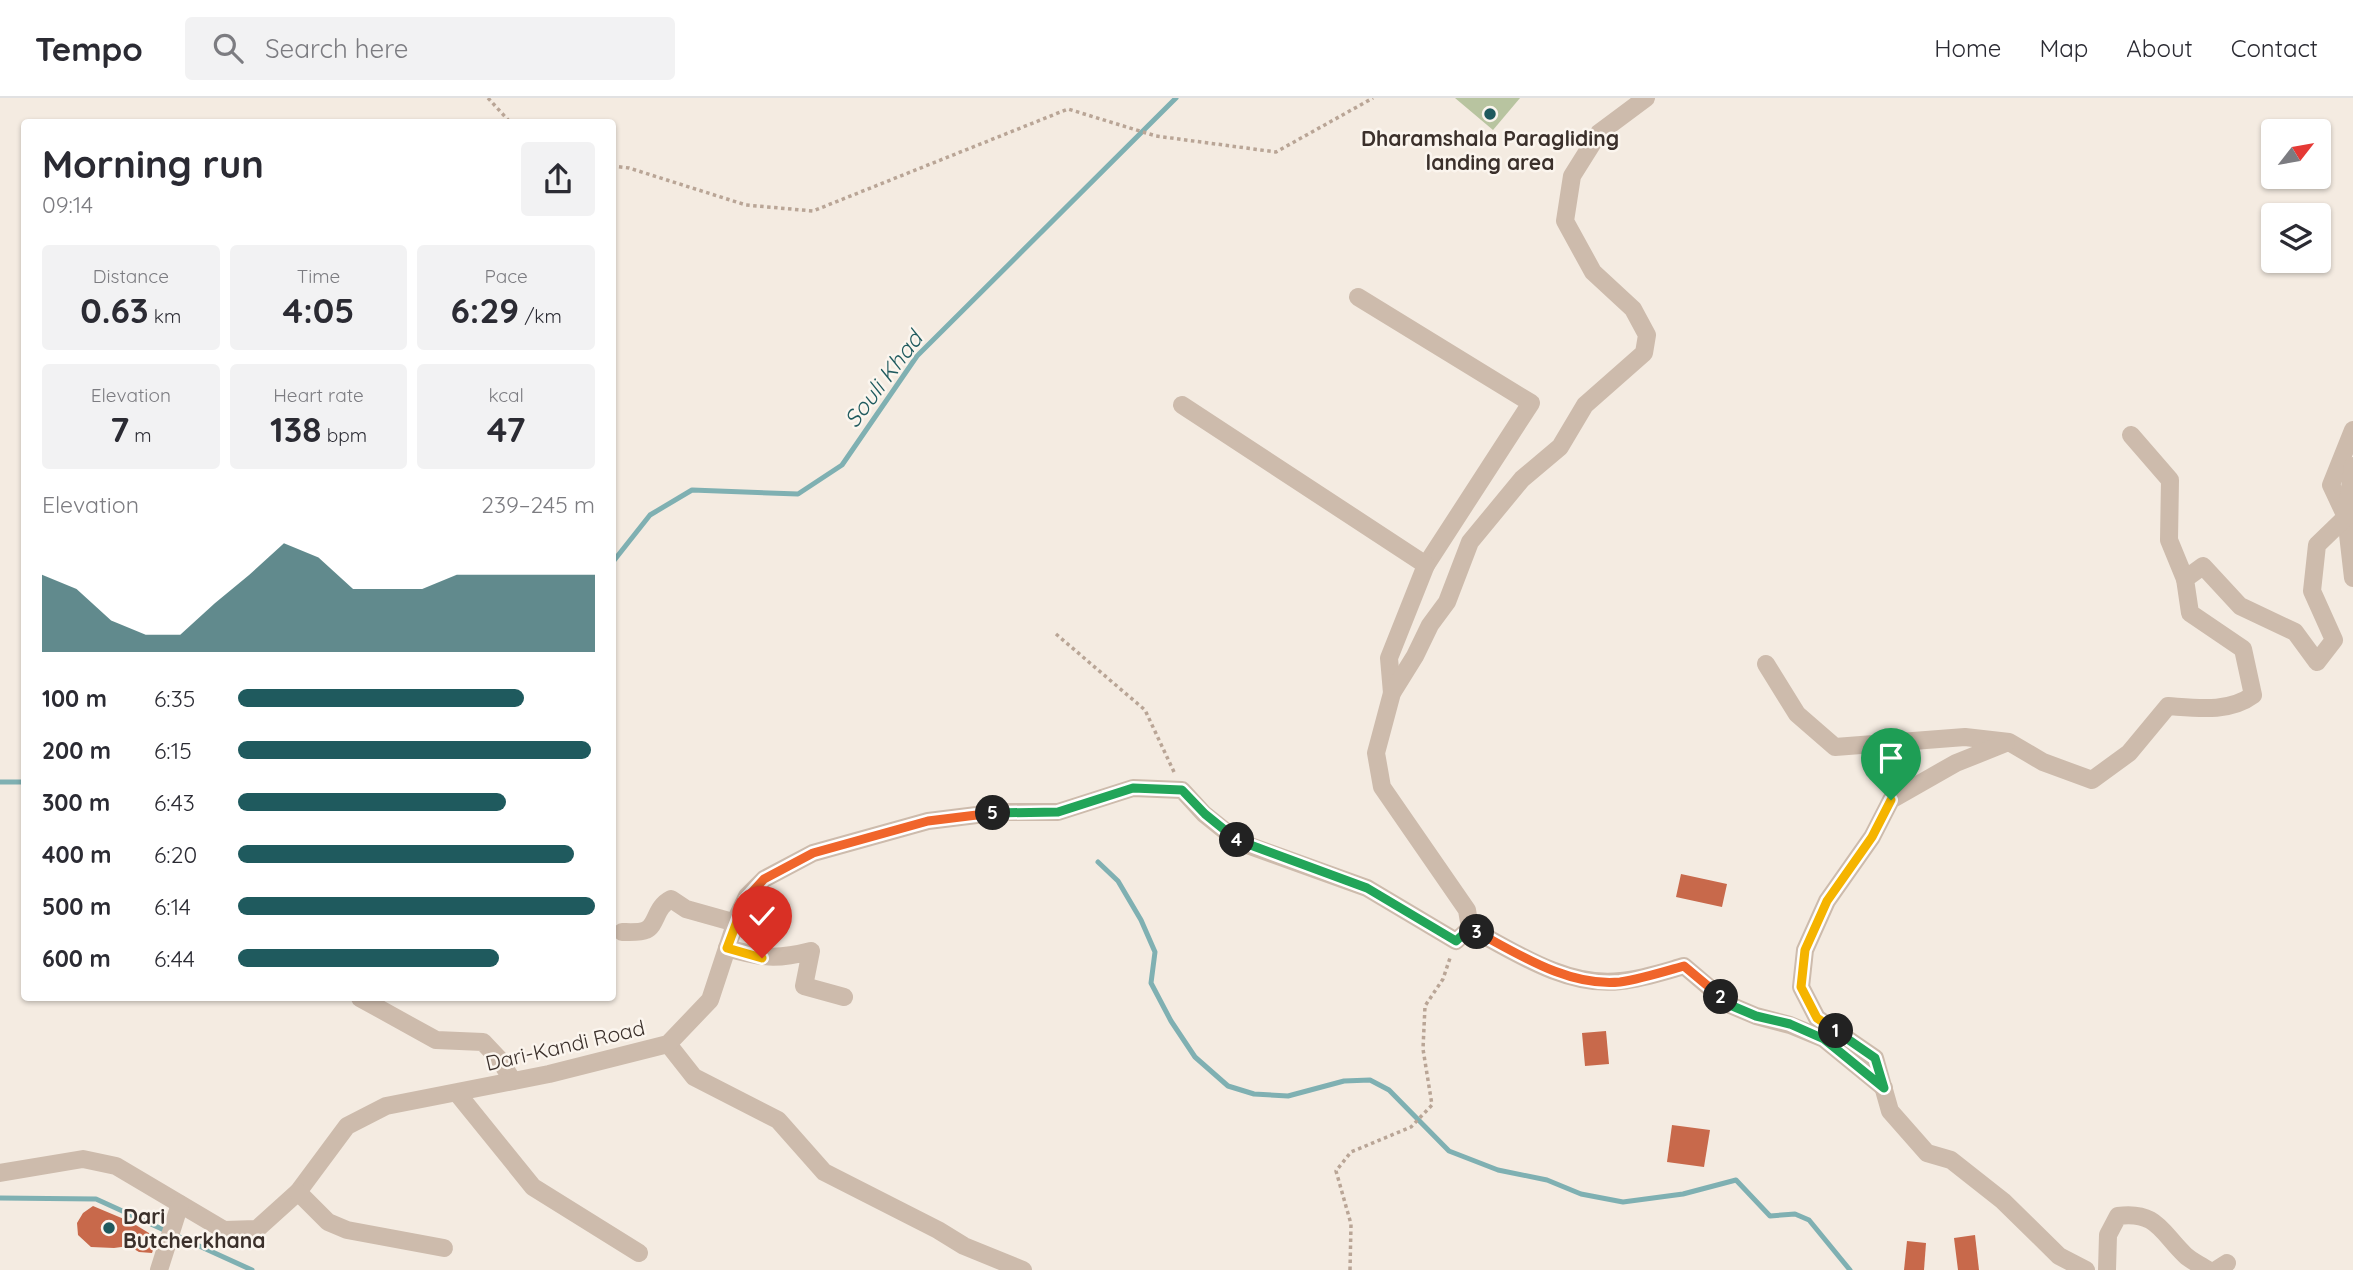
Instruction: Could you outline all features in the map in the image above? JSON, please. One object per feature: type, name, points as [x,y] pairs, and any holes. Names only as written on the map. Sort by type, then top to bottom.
[{"type":"street","points":[[1470,928],[1467,911],[1382,787],[1376,753],[1392,694],[1430,625],[1447,602],[1470,542],[1522,479],[1560,447],[1585,405],[1644,353],[1647,335],[1633,309],[1593,272],[1565,221],[1572,176],[1599,133],[1646,98]]},
{"type":"street","points":[[1358,297],[1531,403],[1426,565],[1390,659],[1392,694]]},
{"type":"street","points":[[1182,405],[1426,565]]},
{"type":"street","points":[[2346,517],[2331,485],[2353,430]]},
{"type":"street","points":[[1766,664],[1797,714],[1835,747],[1965,737],[2009,742],[2043,762],[2092,779],[2129,753],[2168,706],[2203,709],[2242,704],[2253,695],[2243,649],[2190,613],[2185,579],[2169,540],[2170,480],[2131,435]]},
{"type":"street","points":[[2353,466],[2346,517],[2353,578]]},
{"type":"street","points":[[2185,579],[2203,566],[2239,606],[2295,632],[2317,662],[2334,640],[2312,591],[2317,545],[2346,517]]},
{"type":"street","points":[[2009,742],[1956,764],[1891,800],[1872,837],[1827,901],[1805,950],[1801,987],[1817,1018],[1875,1058],[1891,1111],[1927,1153],[1951,1160],[2003,1202],[2059,1256],[2086,1270]]},
{"type":"street","name":"Dari-Kandi Road","points":[[0,1173],[83,1159],[116,1166],[224,1230],[257,1229],[298,1192],[347,1126],[386,1107],[610,1060],[668,1044],[710,1000],[747,896],[764,879],[813,853],[928,821],[1001,813],[1058,812],[1133,788],[1182,790]]},
{"type":"street","points":[[1182,790],[1205,814],[1240,842],[1367,888],[1456,941],[1470,928]]},
{"type":"street","points":[[622,933],[646,930],[662,904],[671,899],[686,909],[736,923]]},
{"type":"street","points":[[1470,928],[1546,967],[1582,979],[1619,982],[1684,966],[1730,1005],[1756,1016],[1790,1024],[1824,1039],[1884,1088]]},
{"type":"street","points":[[727,948],[762,958],[791,956],[811,951],[804,986],[844,997]]},
{"type":"street","points":[[365,1001],[436,1040],[483,1042],[499,1059],[513,1081]]},
{"type":"street","points":[[668,1044],[694,1077],[778,1120],[824,1172],[964,1246],[1023,1270]]},
{"type":"street","points":[[457,1093],[533,1186],[639,1253]]},
{"type":"street","points":[[298,1192],[328,1223],[347,1230],[444,1248]]},
{"type":"street","points":[[159,1270],[180,1204]]},
{"type":"street","points":[[2107,1270],[2108,1235],[2118,1216],[2135,1214],[2162,1227],[2186,1257],[2208,1270]]},
{"type":"path","points":[[488,98],[507,119]]},
{"type":"path","points":[[616,166],[629,168],[746,205],[813,211],[1068,108],[1156,136],[1276,152],[1373,98]]},
{"type":"path","points":[[1056,634],[1145,710],[1182,790]]},
{"type":"path","points":[[1350,1270],[1351,1224],[1336,1171],[1351,1152],[1411,1127],[1432,1105],[1423,1049],[1425,1006],[1443,979],[1456,941]]},
{"type":"green space","name":"Dharamshala Paragliding landing area","points":[[1455,98],[1520,98],[1493,130]]},
{"type":"building","points":[[1681,874],[1727,884],[1722,907],[1676,897]]},
{"type":"building","points":[[1606,1031],[1609,1064],[1585,1066],[1582,1033]]},
{"type":"building","points":[[1672,1125],[1710,1130],[1704,1167],[1667,1162]]},
{"type":"building","name":"Dari Butcherkhana","points":[[93,1206],[131,1222],[157,1238],[152,1253],[139,1252],[129,1246],[91,1247],[78,1235],[77,1223],[83,1213]]},
{"type":"building","points":[[1975,1235],[1979,1270],[1958,1270],[1954,1238]]},
{"type":"building","points":[[1907,1241],[1926,1243],[1924,1270],[1904,1270]]},
{"type":"waterway","name":"Souli Khad","points":[[616,558],[650,515],[692,490],[798,494],[842,465],[917,356],[1176,98]]},
{"type":"waterway","name":"Souli Khad","points":[[0,782],[21,782]]},
{"type":"waterway","points":[[1098,862],[1118,881],[1141,920],[1155,952],[1151,983],[1171,1021],[1195,1057],[1228,1086],[1254,1094],[1288,1096],[1344,1081],[1370,1080],[1389,1090],[1449,1151],[1498,1170],[1547,1180],[1581,1194],[1623,1202],[1683,1194],[1736,1180],[1770,1216],[1795,1214],[1809,1220],[1850,1270]]},
{"type":"waterway","points":[[0,1198],[96,1199],[252,1270]]},
{"type":"place","name":"Dharamshala Paragliding landing area","points":[[1490,114]]},
{"type":"place","name":"Dari Butcherkhana","points":[[109,1228]]},
{"type":"route","points":[[762,958],[727,948],[747,896],[764,879],[813,853],[928,821],[1001,813],[1058,812],[1133,788],[1182,790],[1205,814],[1240,842],[1367,888],[1456,941],[1470,928],[1546,967],[1582,979],[1619,982],[1684,966],[1730,1005],[1756,1016],[1790,1024],[1824,1039],[1884,1088],[1875,1058],[1817,1018],[1801,987],[1805,950],[1827,901],[1872,837],[1891,800]]}]
